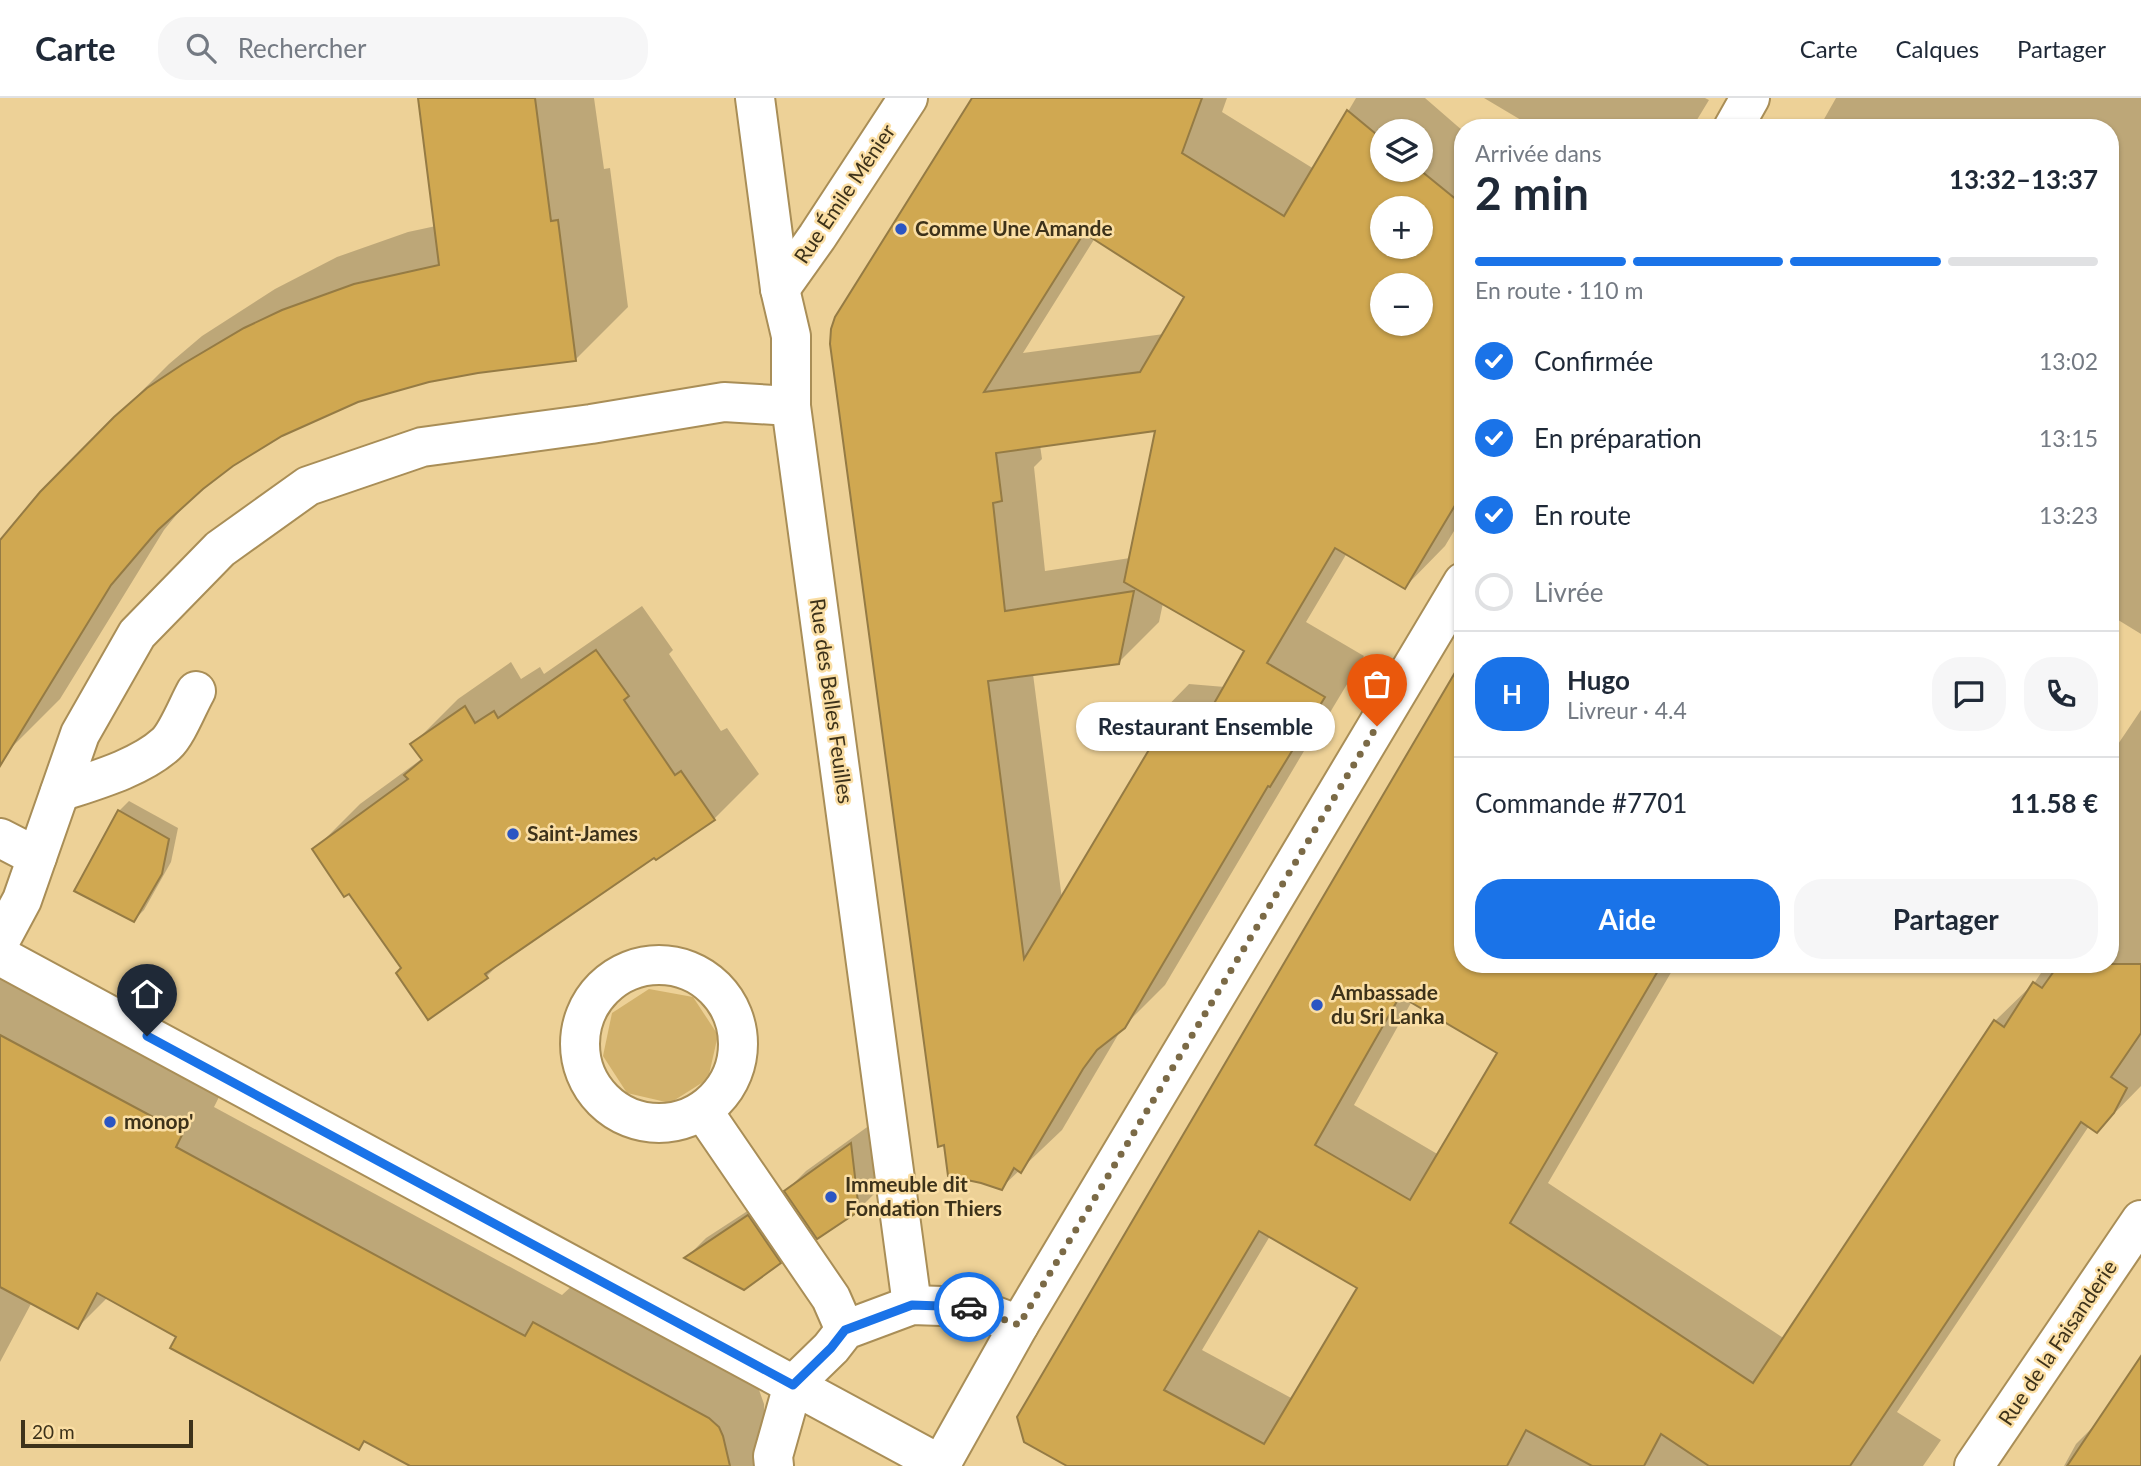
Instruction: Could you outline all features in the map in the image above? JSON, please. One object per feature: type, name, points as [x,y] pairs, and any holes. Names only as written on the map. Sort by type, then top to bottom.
[{"type":"street","name":"Rue des Belles Feuilles","points":[[755,98],[780,289],[791,336],[792,406],[912,1305]]},
{"type":"street","name":"Rue Émile Ménier","points":[[780,289],[908,98]]},
{"type":"street","points":[[1738,119],[1750,98]]},
{"type":"street","points":[[0,941],[22,900],[80,734],[138,634],[220,549],[307,486],[422,447],[591,424],[724,402],[792,406]]},
{"type":"street","points":[[0,956],[941,1466],[1019,1325],[1454,597]]},
{"type":"street","points":[[60,792],[111,775],[167,743],[196,691]]},
{"type":"street","points":[[0,838],[37,858]]},
{"type":"street","points":[[656,964],[682,967],[705,978],[723,996],[735,1019],[739,1045],[737,1058],[722,1093],[703,1111],[679,1122],[652,1124],[625,1116],[603,1101],[587,1079],[579,1053],[581,1025],[592,1000],[608,982],[631,969],[656,964]]},
{"type":"street","points":[[703,1111],[831,1298],[845,1330]]},
{"type":"street","name":"Rue de la Faisanderie","points":[[1974,1466],[2141,1220]]},
{"type":"street","points":[[774,1466],[772,1456],[793,1385],[831,1348],[845,1330],[912,1305],[971,1307],[1019,1325]]},
{"type":"shaded area","points":[[649,989],[693,997],[718,1035],[708,1079],[670,1103],[627,1093],[603,1056],[612,1013]]},
{"type":"building","points":[[418,98],[535,98],[551,221],[558,220],[576,361],[429,382],[358,402],[282,436],[233,466],[158,530],[111,585],[0,766],[0,540],[40,492],[114,417],[147,388],[183,364],[244,328],[282,310],[354,284],[439,265]]},
{"type":"building","points":[[972,98],[1202,98],[1182,153],[1284,216],[1347,110],[1370,129],[1370,182],[1433,181],[1454,198],[1454,507],[1405,589],[1335,548],[1267,663],[1325,697],[1270,787],[1268,786],[1125,1028],[1097,1050],[1021,1173],[1014,1168],[1002,1190],[948,1176],[944,1145],[938,1147],[830,344],[835,317]],"holes":[[[1084,233],[1184,297],[1140,372],[984,392]],[[1155,431],[1124,582],[1244,651],[1200,728],[1147,724],[1150,748],[1024,959],[988,681],[1119,664],[1134,591],[1005,611],[993,503],[1002,501],[996,453]]]},
{"type":"building","name":"Saint-James","points":[[596,650],[629,696],[624,700],[675,775],[681,771],[715,820],[656,860],[654,858],[485,974],[488,978],[428,1020],[396,973],[401,968],[349,894],[344,897],[312,849],[408,779],[404,775],[422,760],[410,744],[465,706],[475,723],[494,711],[498,718]]},
{"type":"building","points":[[1454,674],[1454,973],[1657,973],[1510,1223],[1753,1383],[1994,1020],[2004,1027],[2033,982],[2042,988],[2053,973],[2119,973],[2119,964],[2141,964],[2141,1033],[2111,1077],[2127,1088],[2114,1113],[2097,1133],[2081,1122],[1850,1466],[1709,1466],[1661,1434],[1644,1466],[1592,1466],[1526,1430],[1507,1466],[1067,1466],[1024,1442],[1017,1417]],"holes":[[[1400,996],[1497,1053],[1410,1200],[1315,1145]],[[1259,1231],[1357,1288],[1264,1444],[1164,1390]]]},
{"type":"building","points":[[118,810],[169,839],[162,874],[134,922],[74,891]]},
{"type":"building","points":[[0,1035],[183,1133],[176,1147],[525,1336],[533,1322],[709,1418],[719,1427],[723,1436],[730,1466],[410,1466],[364,1441],[359,1450],[170,1348],[176,1337],[97,1293],[78,1329],[0,1287]]},
{"type":"building","name":"Immeuble dit Fondation Thiers","points":[[851,1143],[859,1211],[817,1239],[784,1191]]},
{"type":"building","points":[[748,1215],[781,1263],[744,1290],[684,1258]]},
{"type":"building","points":[[2141,1356],[2141,1466],[2067,1466]]},
{"type":"way so far","points":[[969,1307],[1019,1325],[1377,726]]},
{"type":"place","name":"Comme Une Amande","points":[[901,229]]},
{"type":"place","name":"Restaurant Ensemble","points":[[1377,726]]},
{"type":"place","name":"Saint-James","points":[[513,834]]},
{"type":"place","name":"Ambassade du Sri Lanka","points":[[1317,1005]]},
{"type":"place","name":"monop'","points":[[110,1122]]},
{"type":"place","name":"Immeuble dit Fondation Thiers","points":[[831,1197]]},
{"type":"route","points":[[147,1036],[793,1385],[831,1348],[845,1330],[912,1305],[969,1307]]}]
